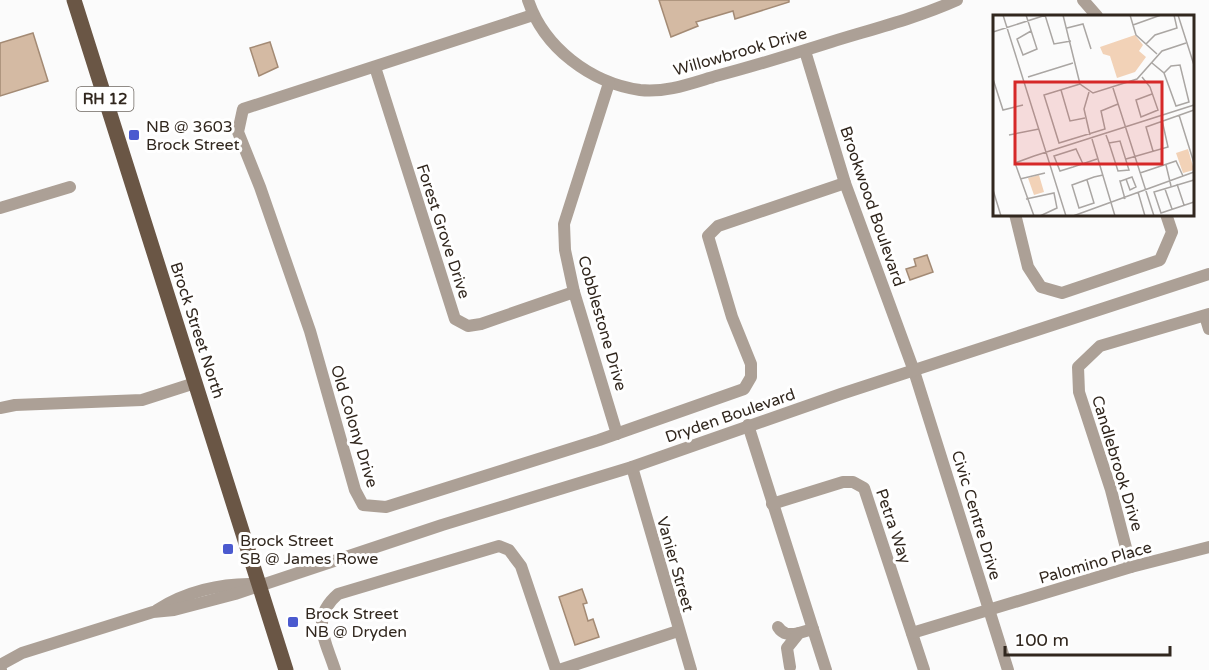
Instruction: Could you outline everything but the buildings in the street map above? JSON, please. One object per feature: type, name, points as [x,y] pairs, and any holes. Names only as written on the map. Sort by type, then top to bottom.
[{"type":"main road","name":"Brock Street North","points":[[74,0],[261,585],[286,670]]},
{"type":"street","name":"Willowbrook Drive","points":[[528,0],[533,15],[551,42],[582,67],[609,83],[642,90],[675,88],[805,51],[957,0]]},
{"type":"street","points":[[1083,0],[1096,15]]},
{"type":"street","name":"Old Colony Drive","points":[[533,15],[243,108],[238,132],[260,187],[310,331],[355,490],[363,505],[386,507],[617,434],[744,389],[751,377],[751,364],[732,317],[708,236],[718,226],[845,183]]},
{"type":"street","name":"Brookwood Boulevard","points":[[805,51],[845,183],[915,371]]},
{"type":"street","name":"Forest Grove Drive","points":[[375,67],[455,319],[468,326],[481,324],[574,292]]},
{"type":"street","name":"Cobblestone Drive","points":[[609,83],[564,224],[566,250],[574,292],[617,434]]},
{"type":"street","points":[[0,208],[70,186]]},
{"type":"street","points":[[1015,216],[1028,267],[1041,287],[1062,293],[1160,260],[1172,232],[1167,216]]},
{"type":"street","name":"Dryden Boulevard","points":[[1,670],[0,664],[22,653],[153,612],[174,610],[261,585],[442,525],[632,467],[748,425],[1209,274]]},
{"type":"street","points":[[1207,315],[1209,329]]},
{"type":"street","name":"Candlebrook Drive","points":[[1131,567],[1111,490],[1079,392],[1078,367],[1100,346],[1207,315]]},
{"type":"street","name":"Civic Centre Drive","points":[[915,371],[1008,670]]},
{"type":"street","points":[[0,408],[15,405],[142,400],[195,383]]},
{"type":"street","points":[[748,425],[826,670]]},
{"type":"street","name":"Vanier Street","points":[[632,467],[691,670]]},
{"type":"street","name":"Petra Way","points":[[772,504],[843,482],[853,482],[864,488],[924,670]]},
{"type":"street","points":[[335,670],[321,620],[322,610],[338,594],[499,546],[509,550],[521,566],[557,670],[678,631]]},
{"type":"street","name":"Palomino Place","points":[[990,610],[1131,567],[1209,547]]},
{"type":"street","points":[[912,633],[990,610]]},
{"type":"street","points":[[778,627],[781,632],[789,635],[813,629]]},
{"type":"street","points":[[790,667],[787,648],[799,633]]},
{"type":"place","name":"NB @ 3603 Brock Street","points":[[134,135]]},
{"type":"place","name":"Brock Street SB @ James Rowe","points":[[228,549]]},
{"type":"place","name":"Brock Street NB @ Dryden","points":[[293,622]]}]
